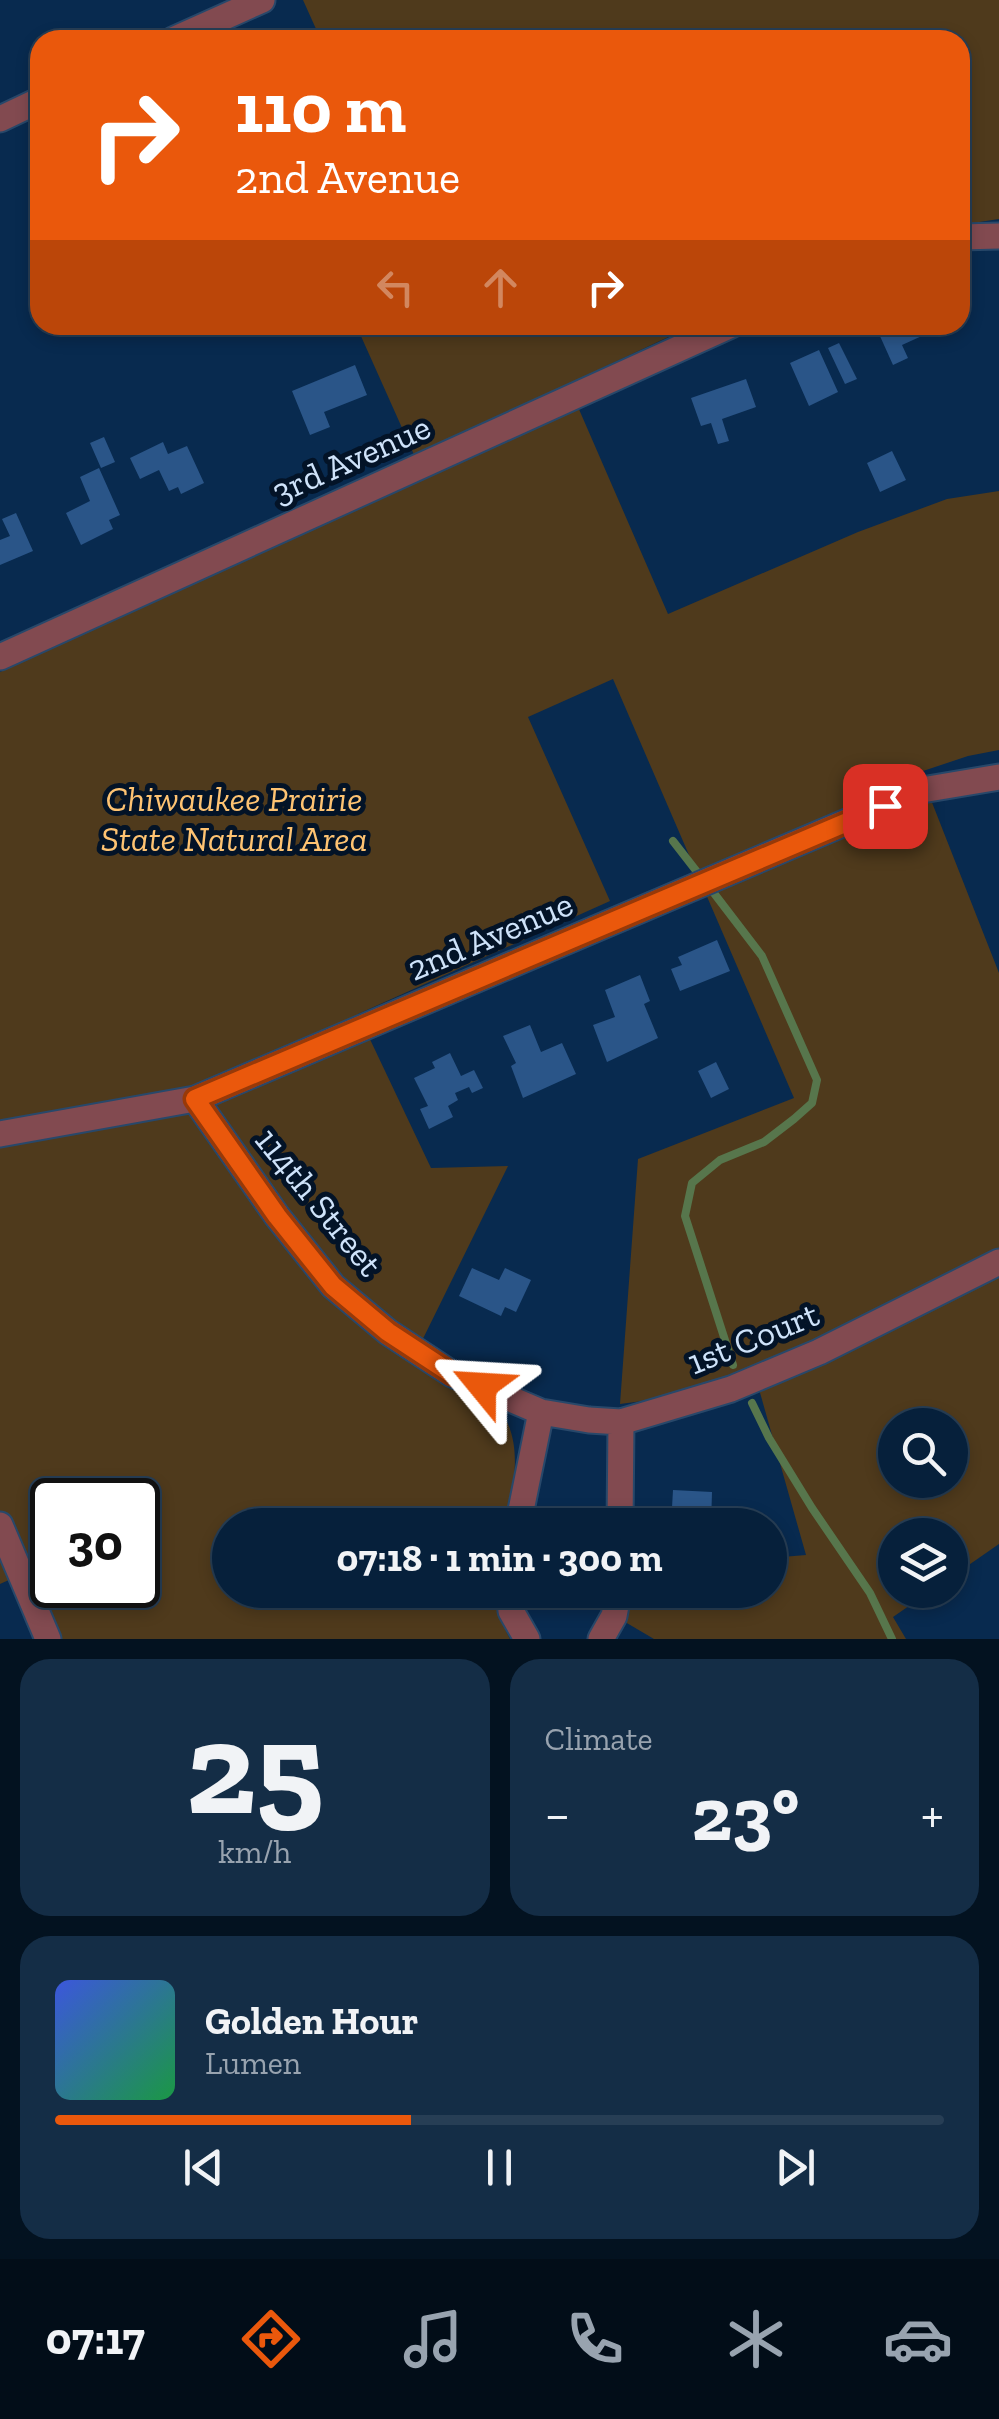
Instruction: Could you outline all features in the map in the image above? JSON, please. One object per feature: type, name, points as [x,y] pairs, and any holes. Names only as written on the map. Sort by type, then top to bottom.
[{"type":"street","points":[[195,30],[262,0]]},
{"type":"street","points":[[0,118],[30,104]]},
{"type":"street","points":[[970,237],[999,236]]},
{"type":"street","name":"3rd Avenue","points":[[0,657],[709,335]]},
{"type":"street","name":"2nd Avenue","points":[[0,1134],[195,1099],[922,790],[999,777]]},
{"type":"street","name":"114th Street","points":[[195,1099],[277,1216],[333,1286],[388,1332],[452,1374],[541,1412],[620,1422]]},
{"type":"street","name":"1st Court","points":[[620,1422],[731,1389],[801,1360],[999,1262]]},
{"type":"street","points":[[521,1508],[541,1412]]},
{"type":"street","points":[[620,1422],[620,1508]]},
{"type":"street","points":[[0,1526],[48,1639]]},
{"type":"street","points":[[510,1608],[527,1639]]},
{"type":"street","points":[[600,1639],[615,1608]]},
{"type":"green space","points":[[303,0],[999,0],[999,219],[970,223],[970,30],[316,30]]},
{"type":"green space","name":"Chiwaukee Prairie State Natural Area","points":[[360,335],[673,335],[568,384],[668,614],[858,532],[947,499],[999,491],[999,750],[920,772],[999,973],[999,1544],[968,1566],[968,1518],[878,1518],[878,1608],[906,1608],[893,1617],[906,1639],[654,1639],[620,1619],[622,1608],[787,1608],[787,1557],[806,1555],[753,1368],[671,1395],[620,1404],[638,1159],[794,1098],[613,679],[528,717],[610,901],[358,1014],[431,1168],[508,1166],[412,1361],[498,1407],[512,1435],[514,1449],[510,1508],[212,1508],[212,1608],[503,1608],[510,1639],[36,1639],[11,1579],[0,1584],[0,672],[424,477]]},
{"type":"building","points":[[880,335],[924,335],[902,345],[908,358],[893,365]]},
{"type":"building","points":[[839,343],[857,379],[845,384],[828,348]]},
{"type":"building","points":[[819,350],[838,392],[809,406],[790,363]]},
{"type":"building","points":[[355,365],[367,395],[324,412],[330,427],[310,435],[292,391]]},
{"type":"building","points":[[746,379],[756,407],[722,419],[729,441],[718,444],[711,423],[701,426],[691,398]]},
{"type":"building","points":[[104,437],[115,462],[101,468],[90,443]]},
{"type":"building","points":[[163,442],[168,454],[187,446],[204,483],[181,494],[178,487],[169,491],[159,470],[140,479],[130,458]]},
{"type":"building","points":[[892,451],[906,480],[880,492],[867,463]]},
{"type":"building","points":[[99,468],[120,515],[109,520],[113,529],[81,545],[66,513],[90,501],[80,477]]},
{"type":"building","points":[[16,513],[33,551],[0,565],[0,540],[10,536],[2,519]]},
{"type":"building","points":[[717,940],[730,971],[680,991],[671,969],[682,965],[678,957]]},
{"type":"building","points":[[640,975],[650,1001],[644,1004],[658,1038],[607,1062],[593,1025],[615,1017],[605,990]]},
{"type":"building","points":[[530,1025],[541,1052],[562,1043],[576,1074],[523,1098],[511,1066],[516,1063],[503,1036]]},
{"type":"building","points":[[450,1053],[461,1076],[474,1070],[483,1088],[472,1093],[469,1087],[455,1093],[458,1100],[448,1106],[453,1117],[429,1129],[420,1109],[428,1106],[414,1078],[435,1068],[432,1062]]},
{"type":"building","points":[[716,1062],[729,1089],[711,1098],[698,1071]]},
{"type":"building","points":[[472,1268],[499,1280],[505,1268],[531,1280],[516,1312],[505,1307],[501,1316],[459,1296]]},
{"type":"building","points":[[673,1490],[712,1492],[712,1508],[672,1508]]},
{"type":"waterway","points":[[673,841],[701,877]]},
{"type":"waterway","points":[[710,888],[762,956],[817,1080],[812,1103],[794,1119],[764,1142],[720,1160],[692,1183],[685,1216],[733,1365]]},
{"type":"waterway","points":[[752,1403],[812,1508],[870,1593],[892,1639]]},
{"type":"route","points":[[482,1386],[452,1374],[388,1332],[333,1286],[277,1216],[195,1099],[885,806]]}]
